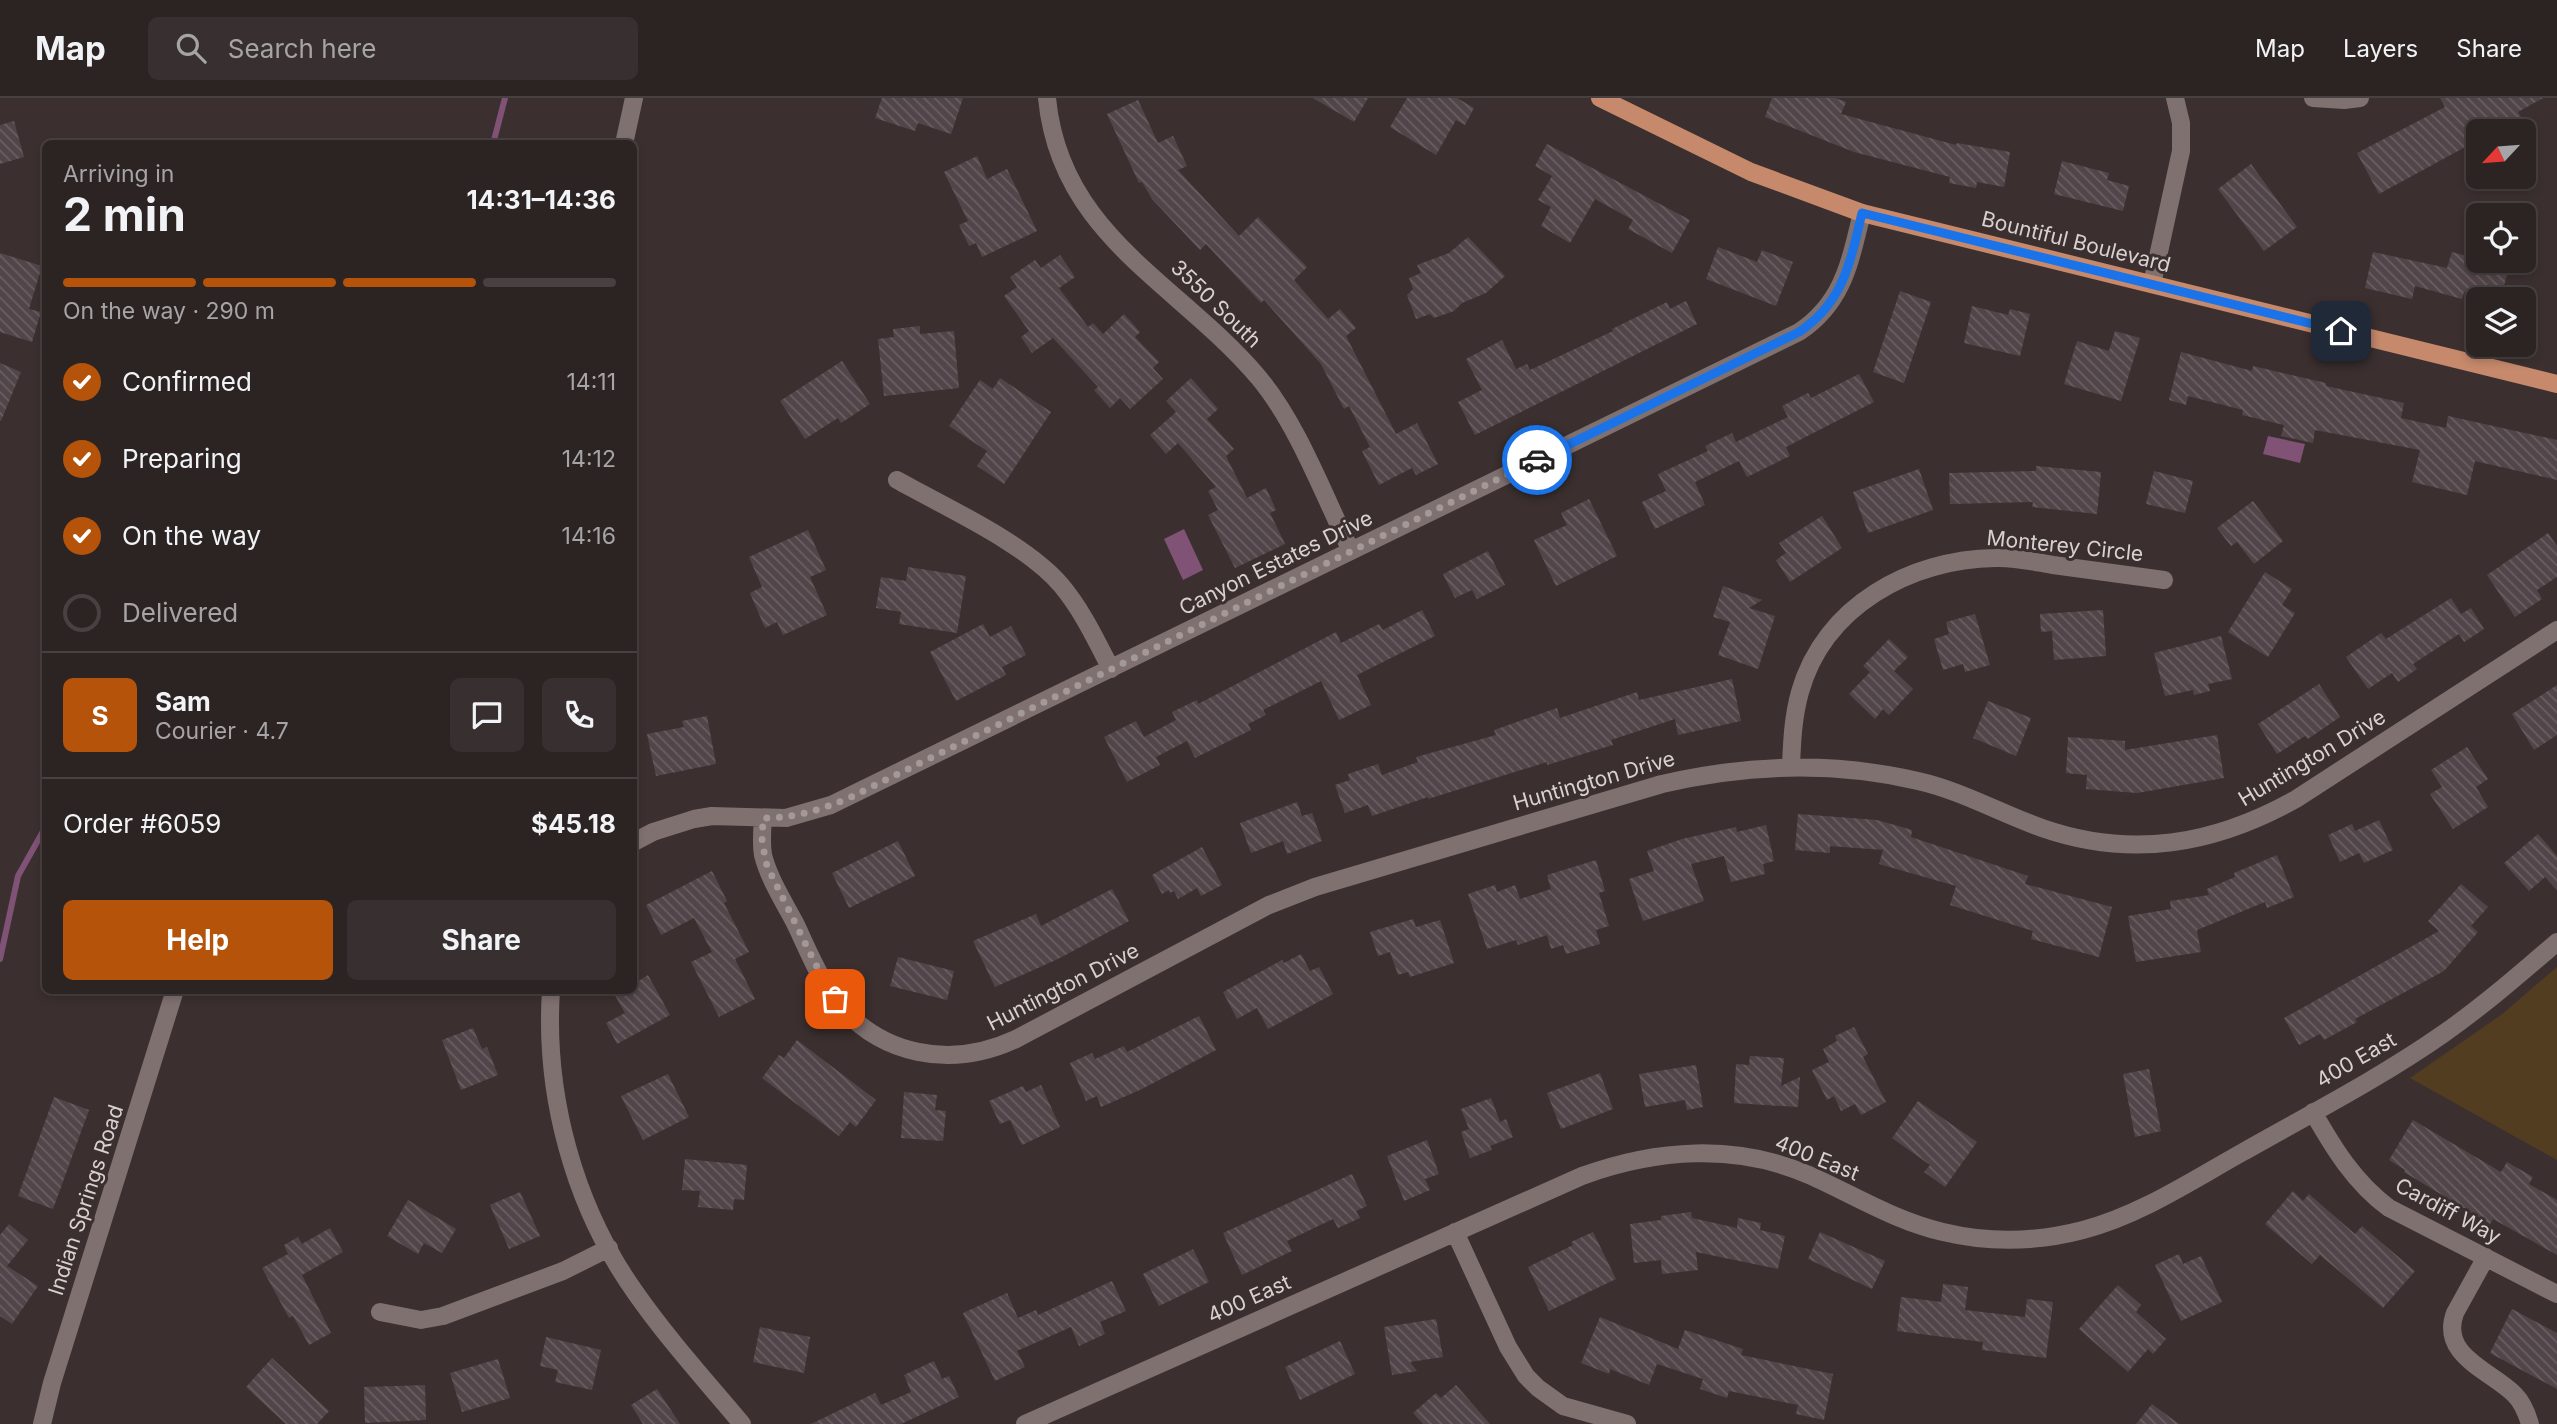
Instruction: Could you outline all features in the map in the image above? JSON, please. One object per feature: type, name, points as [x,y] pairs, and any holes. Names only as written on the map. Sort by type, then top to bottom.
[{"type":"main road","name":"Bountiful Boulevard","points":[[1600,98],[1751,172],[1862,213],[2557,384]]},
{"type":"street","points":[[625,140],[634,98]]},
{"type":"street","name":"3550 South","points":[[1047,98],[1054,142],[1083,204],[1113,238],[1245,363],[1270,393],[1291,427],[1351,551]]},
{"type":"street","points":[[2152,284],[2182,144],[2181,123],[2175,98]]},
{"type":"street","points":[[2313,98],[2360,98]]},
{"type":"street","name":"Canyon Estates Drive","points":[[637,840],[653,832],[694,819],[712,816],[786,818],[831,805],[1799,332],[1824,312],[1842,283],[1862,213]]},
{"type":"street","points":[[897,480],[1022,551],[1042,567],[1061,584],[1076,604],[1111,669]]},
{"type":"street","name":"Monterey Circle","points":[[1791,766],[1792,737],[1800,690],[1821,645],[1854,608],[1894,581],[1940,564],[1999,558],[2164,580]]},
{"type":"street","name":"Huntington Drive","points":[[763,818],[762,842],[767,866],[835,999],[863,1026],[897,1045],[926,1054],[957,1056],[988,1050],[1009,1042],[1269,905],[1315,887],[1662,784],[1726,771],[1791,766],[1873,772],[1920,781],[1973,798],[2043,828],[2100,843],[2167,844],[2193,840],[2244,825],[2287,804],[2557,630]]},
{"type":"street","name":"400 East","points":[[1025,1424],[1057,1417],[1582,1176],[1614,1164],[1658,1155],[1713,1153],[1762,1160],[1825,1183],[1881,1212],[1944,1232],[1987,1239],[2060,1235],[2106,1223],[2131,1213],[2313,1112],[2440,1036],[2496,995],[2557,942]]},
{"type":"street","name":"Indian Springs Road","points":[[42,1424],[52,1383],[174,994]]},
{"type":"street","points":[[551,994],[550,1045],[559,1111],[579,1182],[609,1248],[634,1291],[742,1424]]},
{"type":"street","name":"Cardiff Way","points":[[2313,1112],[2350,1171],[2389,1208],[2557,1294]]},
{"type":"street","points":[[1455,1232],[1508,1347],[1526,1376],[1563,1406],[1627,1424]]},
{"type":"street","points":[[380,1312],[421,1320],[443,1316],[564,1270],[609,1248]]},
{"type":"street","points":[[2486,1257],[2452,1320],[2453,1336],[2470,1362],[2518,1398],[2530,1424]]},
{"type":"shaded area","points":[[2268,436],[2305,444],[2300,463],[2263,454]]},
{"type":"shaded area","points":[[1184,529],[1203,570],[1183,580],[1164,539]]},
{"type":"shaded area","points":[[2557,967],[2557,1160],[2410,1078],[2501,1015]]},
{"type":"building","points":[[882,98],[963,98],[951,134],[918,123],[915,131],[875,118]]},
{"type":"building","points":[[1313,98],[1368,98],[1354,122]]},
{"type":"building","points":[[1407,98],[1457,98],[1474,108],[1465,125],[1456,120],[1436,155],[1390,127]]},
{"type":"building","points":[[1772,98],[1835,98],[1846,102],[1841,114],[1956,145],[1957,143],[2010,152],[2004,187],[1977,182],[1976,188],[1949,183],[1950,177],[1854,152],[1765,117]]},
{"type":"building","points":[[2440,98],[2543,98],[2518,112],[2522,119],[2466,119],[2466,147],[2379,194],[2357,153],[2445,107]]},
{"type":"building","points":[[1138,100],[1158,143],[1173,136],[1187,166],[1178,170],[1239,236],[1258,217],[1307,267],[1294,280],[1328,319],[1340,309],[1356,328],[1346,336],[1396,434],[1417,423],[1438,464],[1416,475],[1412,468],[1379,485],[1362,451],[1370,447],[1349,406],[1344,409],[1321,364],[1264,300],[1261,303],[1206,244],[1200,250],[1152,199],[1142,182],[1139,183],[1107,114]]},
{"type":"building","points":[[14,121],[24,157],[0,164],[0,125]]},
{"type":"building","points":[[1547,144],[1690,220],[1672,253],[1628,229],[1633,220],[1595,199],[1570,243],[1541,226],[1551,207],[1538,200],[1552,176],[1535,166]]},
{"type":"building","points":[[977,156],[987,179],[1007,169],[1037,231],[982,257],[976,243],[969,246],[959,225],[968,221],[944,172]]},
{"type":"building","points":[[2062,161],[2109,173],[2107,180],[2129,186],[2123,211],[2054,194]]},
{"type":"building","points":[[2251,164],[2297,227],[2264,251],[2218,189]]},
{"type":"building","points":[[1468,237],[1505,276],[1486,293],[1462,303],[1454,311],[1434,318],[1430,314],[1416,319],[1407,295],[1413,289],[1409,278],[1421,273],[1417,265],[1449,253]]},
{"type":"building","points":[[1718,247],[1757,262],[1762,250],[1793,262],[1776,306],[1706,279]]},
{"type":"building","points":[[2373,252],[2447,268],[2452,252],[2466,256],[2466,273],[2508,273],[2503,287],[2466,287],[2462,299],[2415,286],[2412,299],[2365,288]]},
{"type":"building","points":[[0,253],[42,266],[29,309],[41,312],[32,342],[0,332]]},
{"type":"building","points":[[1060,255],[1075,277],[1059,288],[1088,327],[1093,323],[1103,334],[1124,314],[1140,332],[1135,337],[1159,362],[1153,368],[1163,379],[1130,409],[1120,398],[1110,408],[1094,390],[1098,387],[1053,338],[1032,353],[1021,337],[1029,331],[1004,296],[1017,287],[1010,277],[1035,260],[1041,268]]},
{"type":"building","points":[[1900,291],[1931,302],[1904,383],[1873,372]]},
{"type":"building","points":[[1686,301],[1697,324],[1475,435],[1458,402],[1482,390],[1466,359],[1502,340],[1516,369],[1527,364],[1530,370],[1667,302],[1670,309]]},
{"type":"building","points":[[1972,306],[2008,315],[2010,309],[2030,314],[2020,356],[1964,343]]},
{"type":"building","points":[[920,326],[920,334],[954,331],[959,388],[884,396],[878,339],[894,337],[893,329]]},
{"type":"building","points":[[2115,331],[2140,338],[2121,401],[2064,384],[2077,341],[2109,351]]},
{"type":"building","points":[[2181,352],[2252,371],[2253,366],[2404,403],[2401,418],[2446,428],[2448,416],[2557,440],[2557,480],[2475,461],[2467,495],[2412,482],[2420,450],[2315,430],[2313,443],[2281,436],[2284,425],[2242,415],[2243,410],[2188,396],[2186,405],[2169,400]]},
{"type":"building","points":[[842,361],[870,404],[841,423],[838,418],[805,439],[780,401]]},
{"type":"building","points":[[0,363],[21,372],[1,421],[0,421]]},
{"type":"building","points":[[1859,374],[1874,402],[1786,447],[1790,456],[1747,477],[1739,461],[1695,482],[1705,505],[1655,529],[1642,502],[1666,491],[1658,474],[1708,451],[1705,446],[1732,433],[1736,442],[1788,417],[1782,406],[1808,393],[1811,398]]},
{"type":"building","points":[[1000,378],[1051,412],[1004,484],[977,466],[987,451],[949,426],[980,380],[993,389]]},
{"type":"building","points":[[1191,378],[1218,409],[1207,419],[1234,449],[1226,456],[1247,498],[1266,488],[1276,510],[1270,513],[1285,544],[1235,568],[1208,515],[1218,510],[1208,491],[1216,487],[1178,443],[1166,454],[1150,435],[1176,412],[1166,401]]},
{"type":"building","points":[[2036,466],[2101,472],[2097,514],[2032,507],[2033,502],[1950,504],[1949,473],[2036,471]]},
{"type":"building","points":[[1919,469],[1933,510],[1868,533],[1853,492]]},
{"type":"building","points":[[2154,471],[2193,481],[2185,513],[2146,504]]},
{"type":"building","points":[[1589,499],[1617,556],[1556,586],[1534,540],[1567,525],[1561,513]]},
{"type":"building","points":[[2253,501],[2283,541],[2254,564],[2237,542],[2231,546],[2217,528]]},
{"type":"building","points":[[1822,516],[1842,548],[1790,582],[1776,560],[1786,553],[1779,543]]},
{"type":"building","points":[[808,530],[826,570],[810,577],[827,615],[783,635],[777,622],[765,628],[750,593],[762,587],[749,557]]},
{"type":"building","points":[[2548,533],[2557,546],[2557,577],[2537,590],[2542,599],[2515,617],[2487,575]]},
{"type":"building","points":[[1488,551],[1505,585],[1477,599],[1472,590],[1455,598],[1443,574]]},
{"type":"building","points":[[908,567],[966,576],[957,633],[899,624],[901,612],[876,608],[881,577],[906,581]]},
{"type":"building","points":[[2265,572],[2292,589],[2282,605],[2295,613],[2268,657],[2228,632]]},
{"type":"building","points":[[1723,586],[1762,600],[1749,608],[1775,616],[1758,669],[1718,655],[1730,622],[1713,617]]},
{"type":"building","points":[[2451,598],[2461,614],[2471,608],[2484,629],[2464,642],[2459,634],[2413,664],[2417,669],[2398,682],[2392,673],[2368,689],[2346,657],[2381,633],[2386,639]]},
{"type":"building","points":[[1422,610],[1435,636],[1357,675],[1371,705],[1339,720],[1321,681],[1263,710],[1266,715],[1248,724],[1251,730],[1195,758],[1187,741],[1156,757],[1160,765],[1127,782],[1104,737],[1136,721],[1144,737],[1176,720],[1172,712],[1197,700],[1198,704],[1336,632],[1341,643],[1379,624],[1383,630]]},
{"type":"building","points":[[2103,610],[2106,656],[2054,660],[2052,631],[2041,632],[2040,614]]},
{"type":"building","points":[[1975,614],[1990,665],[1965,672],[1963,664],[1943,670],[1934,639],[1949,634],[1946,622]]},
{"type":"building","points":[[983,624],[990,637],[1011,626],[1026,655],[1002,667],[1006,675],[956,701],[930,652]]},
{"type":"building","points":[[2221,636],[2232,679],[2208,684],[2210,691],[2194,695],[2193,690],[2165,696],[2154,653]]},
{"type":"building","points":[[1889,639],[1908,657],[1894,671],[1913,689],[1889,715],[1883,709],[1875,719],[1849,694],[1870,672],[1863,666]]},
{"type":"building","points":[[1732,679],[1741,721],[1678,735],[1675,719],[1611,740],[1613,745],[1428,797],[1372,816],[1368,805],[1345,813],[1335,785],[1350,780],[1348,774],[1378,764],[1382,775],[1418,762],[1416,757],[1496,735],[1494,730],[1557,708],[1560,718],[1637,692],[1639,700]]},
{"type":"building","points":[[2319,684],[2340,717],[2308,739],[2305,736],[2277,754],[2258,724]]},
{"type":"building","points":[[2557,685],[2557,735],[2534,750],[2512,714]]},
{"type":"building","points":[[1988,701],[2031,718],[2016,756],[1973,738]]},
{"type":"building","points":[[707,716],[716,764],[656,776],[647,734],[684,727],[682,721]]},
{"type":"building","points":[[2217,735],[2224,778],[2137,793],[2086,789],[2087,775],[2066,773],[2068,737],[2125,741],[2125,750]]},
{"type":"building","points":[[2467,747],[2488,779],[2476,787],[2488,807],[2453,829],[2430,794],[2442,787],[2431,770]]},
{"type":"building","points":[[1297,802],[1302,816],[1312,813],[1322,841],[1287,854],[1283,841],[1251,853],[1240,823]]},
{"type":"building","points":[[1798,814],[1877,820],[1912,830],[1911,837],[2028,876],[2025,884],[2112,907],[2099,957],[2031,939],[2033,931],[1950,905],[1956,886],[1879,864],[1883,850],[1830,846],[1830,853],[1795,850]]},
{"type":"building","points":[[2379,820],[2393,850],[2364,863],[2359,853],[2340,862],[2328,835],[2352,824],[2355,831]]},
{"type":"building","points":[[1766,825],[1774,861],[1763,864],[1765,874],[1731,882],[1724,856],[1691,864],[1704,901],[1643,921],[1629,879],[1654,871],[1647,851],[1682,839],[1736,827],[1737,832]]},
{"type":"building","points":[[2538,834],[2557,856],[2557,890],[2545,877],[2529,891],[2504,863]]},
{"type":"building","points":[[898,841],[915,876],[849,908],[832,873]]},
{"type":"building","points":[[1202,847],[1222,885],[1201,896],[1197,888],[1178,899],[1174,891],[1170,893],[1169,890],[1162,894],[1152,875]]},
{"type":"building","points":[[2277,855],[2294,897],[2267,908],[2265,902],[2197,930],[2201,952],[2136,962],[2128,916],[2171,909],[2170,901],[2209,895],[2207,889],[2235,877],[2234,873]]},
{"type":"building","points":[[1596,860],[1605,891],[1599,893],[1609,926],[1596,930],[1600,944],[1566,954],[1563,945],[1551,949],[1547,935],[1518,945],[1516,940],[1487,949],[1468,894],[1495,885],[1497,892],[1515,885],[1520,899],[1551,889],[1547,875]]},
{"type":"building","points":[[712,871],[727,901],[724,903],[749,952],[735,959],[755,999],[719,1017],[691,962],[712,952],[694,918],[661,935],[646,905]]},
{"type":"building","points":[[2461,884],[2488,907],[2471,926],[2478,932],[2444,971],[2355,1019],[2357,1022],[2324,1040],[2320,1034],[2299,1045],[2284,1018],[2439,931],[2428,921]]},
{"type":"building","points":[[1112,889],[1129,921],[1058,959],[995,987],[973,941],[1036,914],[1041,926]]},
{"type":"building","points":[[1413,919],[1416,927],[1440,920],[1454,963],[1410,977],[1408,972],[1398,975],[1390,952],[1378,956],[1370,932]]},
{"type":"building","points":[[1301,954],[1310,971],[1319,967],[1333,994],[1268,1029],[1257,1008],[1237,1019],[1223,992],[1282,960],[1284,963]]},
{"type":"building","points":[[898,957],[954,971],[947,1000],[890,986]]},
{"type":"building","points":[[648,975],[670,1015],[617,1044],[606,1023],[625,1013],[614,994],[637,994],[637,982]]},
{"type":"building","points":[[1199,1016],[1216,1050],[1101,1107],[1097,1096],[1086,1101],[1070,1063],[1092,1053],[1095,1059],[1124,1046],[1127,1052]]},
{"type":"building","points":[[1854,1027],[1868,1054],[1863,1057],[1886,1102],[1861,1115],[1855,1104],[1841,1111],[1834,1096],[1827,1100],[1812,1070],[1829,1062],[1823,1049],[1837,1041],[1835,1036]]},
{"type":"building","points":[[473,1028],[482,1049],[487,1047],[498,1075],[461,1090],[442,1040]]},
{"type":"building","points":[[797,1040],[876,1100],[856,1127],[850,1122],[839,1136],[762,1078],[779,1055],[784,1058]]},
{"type":"building","points":[[1750,1056],[1784,1058],[1781,1086],[1800,1077],[1798,1107],[1734,1103],[1736,1064],[1749,1065]]},
{"type":"building","points":[[1696,1065],[1703,1107],[1687,1110],[1685,1100],[1645,1107],[1639,1074]]},
{"type":"building","points":[[2149,1069],[2161,1131],[2135,1137],[2123,1074]]},
{"type":"building","points":[[1600,1073],[1613,1109],[1561,1129],[1547,1093]]},
{"type":"building","points":[[668,1074],[689,1117],[643,1140],[621,1096]]},
{"type":"building","points":[[1041,1085],[1060,1127],[1022,1145],[1010,1120],[1000,1124],[989,1101],[1023,1086],[1026,1092]]},
{"type":"building","points":[[904,1092],[937,1095],[935,1110],[946,1111],[943,1141],[901,1138]]},
{"type":"building","points":[[54,1097],[89,1110],[53,1209],[18,1196]]},
{"type":"building","points":[[1491,1098],[1500,1122],[1506,1119],[1513,1137],[1490,1146],[1492,1150],[1470,1158],[1461,1132],[1469,1129],[1461,1109]]},
{"type":"building","points":[[1918,1101],[1977,1142],[1945,1187],[1924,1172],[1930,1165],[1892,1138]]},
{"type":"building","points":[[2413,1120],[2501,1172],[2507,1162],[2533,1177],[2529,1184],[2557,1200],[2557,1255],[2493,1219],[2490,1224],[2404,1172],[2405,1170],[2389,1160]]},
{"type":"building","points":[[1427,1140],[1439,1174],[1425,1179],[1430,1190],[1404,1201],[1387,1156]]},
{"type":"building","points":[[685,1159],[747,1165],[744,1200],[734,1199],[733,1210],[698,1207],[700,1191],[682,1190]]},
{"type":"building","points":[[1352,1174],[1367,1206],[1356,1211],[1360,1218],[1338,1228],[1333,1219],[1287,1241],[1292,1251],[1242,1275],[1223,1233]]},
{"type":"building","points":[[2293,1191],[2303,1201],[2309,1194],[2355,1234],[2362,1226],[2415,1271],[2383,1308],[2320,1255],[2312,1264],[2265,1224]]},
{"type":"building","points":[[520,1192],[540,1236],[509,1249],[490,1205]]},
{"type":"building","points":[[408,1200],[456,1229],[442,1253],[424,1243],[418,1254],[387,1236]]},
{"type":"building","points":[[1691,1212],[1692,1218],[1737,1228],[1738,1218],[1761,1223],[1760,1230],[1785,1236],[1778,1269],[1696,1252],[1698,1270],[1662,1274],[1661,1260],[1634,1263],[1630,1224]]},
{"type":"building","points":[[9,1224],[28,1240],[7,1266],[38,1286],[12,1324],[0,1316],[0,1235]]},
{"type":"building","points":[[330,1228],[343,1252],[302,1275],[331,1333],[309,1345],[293,1316],[289,1318],[262,1268],[288,1254],[284,1245],[298,1237],[302,1244]]},
{"type":"building","points":[[1593,1232],[1616,1279],[1549,1311],[1528,1267]]},
{"type":"building","points":[[1820,1232],[1885,1261],[1872,1289],[1808,1259]]},
{"type":"building","points":[[1193,1249],[1209,1282],[1159,1306],[1143,1274]]},
{"type":"building","points":[[2179,1254],[2183,1264],[2201,1256],[2222,1302],[2181,1321],[2155,1265]]},
{"type":"building","points":[[1112,1281],[1126,1311],[1100,1322],[1105,1334],[1079,1346],[1071,1327],[1017,1351],[1025,1367],[995,1381],[963,1313],[1007,1293],[1018,1318],[1036,1310],[1038,1315]]},
{"type":"building","points":[[1943,1284],[1968,1287],[1965,1310],[2025,1317],[2027,1299],[2053,1302],[2046,1358],[1982,1350],[1983,1342],[1897,1331],[1901,1297],[1941,1302]]},
{"type":"building","points":[[2118,1285],[2141,1305],[2136,1312],[2166,1339],[2153,1354],[2148,1349],[2128,1372],[2079,1329]]},
{"type":"building","points":[[2512,1309],[2557,1333],[2557,1389],[2490,1353]]},
{"type":"building","points":[[1600,1317],[1678,1349],[1685,1330],[1743,1349],[1741,1355],[1833,1374],[1824,1420],[1796,1414],[1798,1405],[1729,1391],[1727,1398],[1700,1389],[1703,1379],[1657,1364],[1649,1385],[1610,1369],[1609,1374],[1581,1363]]},
{"type":"building","points":[[1436,1319],[1443,1357],[1410,1362],[1417,1371],[1392,1375],[1384,1327]]},
{"type":"building","points":[[760,1327],[810,1337],[804,1373],[753,1362]]},
{"type":"building","points":[[546,1337],[601,1350],[592,1390],[555,1382],[558,1370],[540,1366]]},
{"type":"building","points":[[1340,1341],[1355,1374],[1300,1400],[1285,1367]]},
{"type":"building","points":[[272,1358],[329,1411],[317,1424],[286,1424],[246,1387]]},
{"type":"building","points":[[498,1359],[510,1398],[462,1412],[450,1373]]},
{"type":"building","points":[[934,1361],[942,1379],[949,1376],[959,1397],[901,1424],[811,1424],[875,1393],[881,1405],[911,1392],[904,1375]]},
{"type":"building","points":[[425,1385],[426,1420],[365,1423],[364,1387]]},
{"type":"building","points":[[1456,1385],[1490,1424],[1423,1424],[1413,1413],[1436,1393],[1441,1398]]},
{"type":"building","points":[[657,1389],[680,1424],[643,1424],[631,1405]]},
{"type":"building","points":[[2152,1404],[2179,1424],[2136,1424]]},
{"type":"waterway","points":[[494,140],[505,98]]},
{"type":"waterway","points":[[0,959],[18,876],[42,833]]},
{"type":"way so far","points":[[835,999],[767,866],[763,855],[763,818],[786,818],[810,813],[851,797],[1537,460]]},
{"type":"route","points":[[1537,460],[1812,324],[1835,299],[1848,266],[1862,213],[2341,331]]}]
